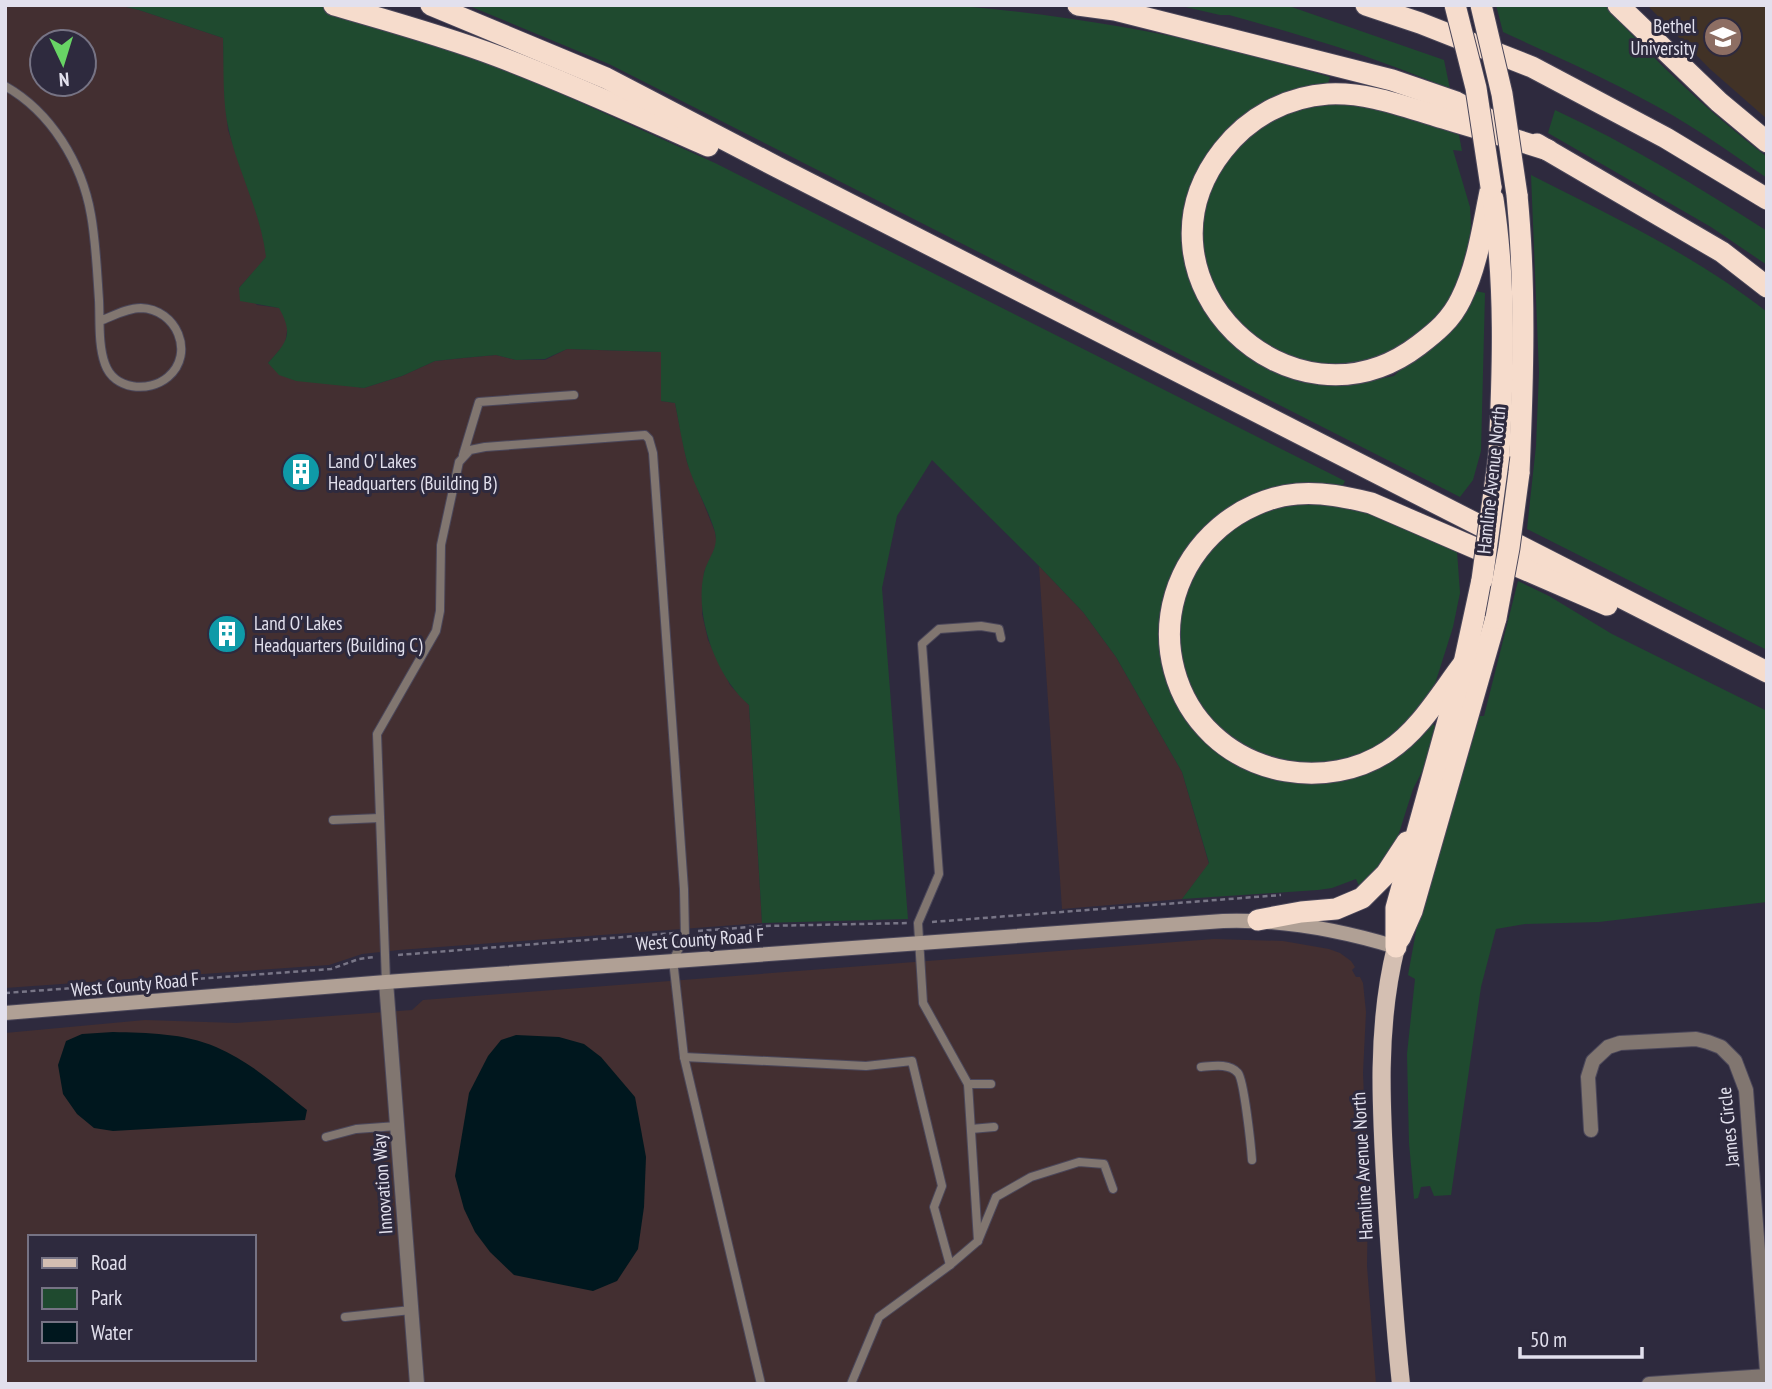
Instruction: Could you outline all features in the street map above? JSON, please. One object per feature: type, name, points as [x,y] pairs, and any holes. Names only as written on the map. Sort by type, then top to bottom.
[{"type":"highway","points":[[334,5],[419,29],[496,55],[719,150],[777,167]]},
{"type":"highway","points":[[431,5],[606,78],[1767,673]]},
{"type":"highway","points":[[1078,5],[1115,10],[1392,80],[1456,102],[1548,150],[1722,252],[1767,287]]},
{"type":"highway","points":[[1366,5],[1532,67],[1666,138],[1767,199]]},
{"type":"highway","name":"Hamline Avenue North","points":[[1396,947],[1396,908],[1464,663],[1482,580],[1499,455],[1503,369],[1499,233],[1476,88],[1455,5]]},
{"type":"highway","name":"Hamline Avenue North","points":[[1396,947],[1412,911],[1496,618],[1509,548],[1518,472],[1523,374],[1521,244],[1517,195],[1502,94],[1481,5]]},
{"type":"highway","points":[[1618,5],[1718,102],[1767,142]]},
{"type":"highway","points":[[1491,187],[1474,268],[1461,300],[1443,326],[1404,356],[1384,366],[1362,372],[1337,374],[1297,369],[1276,362],[1249,346],[1230,327],[1199,278],[1195,257],[1194,219],[1206,173],[1230,141],[1247,124],[1290,101],[1327,94],[1369,96],[1548,150]]},
{"type":"highway","points":[[1464,663],[1410,733],[1389,751],[1364,764],[1332,772],[1304,774],[1270,768],[1243,758],[1217,740],[1195,716],[1179,690],[1171,657],[1168,628],[1174,597],[1187,566],[1206,539],[1233,516],[1264,501],[1295,494],[1335,494],[1371,503],[1767,673]]},
{"type":"highway","points":[[1258,920],[1336,909],[1362,898],[1387,874],[1418,825]]},
{"type":"main road","name":"Hamline Avenue North","points":[[1396,947],[1388,979],[1381,1070],[1381,1121],[1392,1299],[1401,1384]]},
{"type":"street","name":"West County Road F","points":[[5,1013],[673,960],[1258,920],[1365,937],[1396,947]]},
{"type":"street","name":"Innovation Way","points":[[386,982],[417,1384]]},
{"type":"street","name":"James Circle","points":[[1591,1129],[1588,1077],[1593,1061],[1608,1047],[1620,1043],[1696,1039],[1721,1047],[1735,1061],[1746,1090],[1767,1373]]},
{"type":"street","points":[[1649,1384],[1767,1373]]},
{"type":"lane","points":[[5,86],[41,114],[60,136],[75,165],[91,212],[100,321],[106,366],[121,382],[142,387],[158,383],[170,375],[179,361],[181,345],[168,316],[139,308],[100,321]]},
{"type":"lane","points":[[386,982],[377,734],[436,631],[440,611],[441,545],[456,470],[479,402],[574,394]]},
{"type":"lane","points":[[463,455],[470,450],[485,447],[645,435],[649,439],[653,453],[660,539],[684,889],[685,937],[673,960],[684,1057],[761,1384]]},
{"type":"lane","points":[[978,1241],[968,1084],[923,1003],[918,923],[939,874],[922,644],[939,629],[982,626],[999,629],[1001,638]]},
{"type":"lane","points":[[333,820],[380,818]]},
{"type":"lane","points":[[684,1057],[866,1066],[912,1061],[943,1186],[934,1207],[950,1265]]},
{"type":"lane","points":[[1201,1067],[1227,1066],[1236,1071],[1242,1079],[1252,1160]]},
{"type":"lane","points":[[968,1084],[991,1084]]},
{"type":"lane","points":[[326,1137],[356,1129],[397,1126]]},
{"type":"lane","points":[[971,1129],[994,1127]]},
{"type":"lane","points":[[851,1384],[879,1317],[978,1241],[996,1197],[1031,1177],[1079,1161],[1104,1164],[1113,1189]]},
{"type":"lane","points":[[345,1317],[411,1310]]},
{"type":"shaded area","points":[[5,5],[118,5],[223,38],[228,130],[264,232],[267,257],[239,288],[257,305],[280,308],[288,324],[285,344],[268,363],[333,383],[364,388],[402,376],[435,361],[496,355],[516,360],[545,360],[567,349],[661,352],[661,401],[675,403],[687,462],[715,532],[717,546],[704,572],[702,614],[708,640],[730,685],[749,705],[762,923],[399,950],[362,954],[329,965],[5,988]]},
{"type":"shaded area","name":"Bethel University","points":[[1647,5],[1767,5],[1767,119],[1710,69]]},
{"type":"shaded area","points":[[1039,566],[1083,612],[1116,657],[1182,772],[1209,864],[1182,899],[1062,909]]},
{"type":"shaded area","points":[[1214,939],[1283,941],[1340,953],[1351,961],[1355,967],[1352,970],[1363,983],[1366,1012],[1363,1073],[1368,1197],[1367,1266],[1376,1384],[5,1384],[5,1033],[145,1020],[236,1023],[412,1010],[423,1000]]},
{"type":"green space","points":[[118,5],[317,5],[402,30],[484,59],[715,163],[1345,481],[1342,487],[1205,530],[1164,662],[1246,768],[1284,780],[1313,783],[1432,723],[1437,728],[1427,762],[1413,789],[1392,855],[1359,886],[1356,879],[1318,890],[1182,899],[1209,863],[1182,772],[1116,657],[1083,612],[932,460],[897,516],[882,588],[908,919],[762,923],[749,705],[727,679],[710,645],[705,626],[702,608],[704,573],[716,538],[687,462],[675,403],[661,401],[661,352],[567,349],[545,359],[516,360],[496,355],[435,361],[402,376],[364,388],[296,381],[279,375],[268,363],[286,338],[284,317],[279,308],[240,301],[239,288],[266,257],[260,225],[233,147],[227,120],[223,38]]},
{"type":"green space","points":[[467,5],[951,5],[1124,27],[1239,51],[1330,77],[1327,87],[1209,154],[1189,195],[1196,292],[1207,314],[1238,350],[1277,373],[1300,382],[1330,385],[1348,385],[1394,376],[1448,333],[1476,291],[1485,293],[1481,451],[1473,480],[1460,497],[609,64]]},
{"type":"green space","points":[[1177,5],[1286,5],[1444,60],[1450,89],[1396,67],[1313,39],[1229,15]]},
{"type":"green space","points":[[1496,5],[1605,5],[1682,85],[1767,157],[1767,178],[1658,107],[1601,77],[1503,32]]},
{"type":"green space","points":[[1347,103],[1398,113],[1459,135],[1462,151],[1453,150],[1470,207],[1471,224],[1469,248],[1461,281],[1437,321],[1376,360],[1334,366],[1285,357],[1252,338],[1212,287],[1201,246],[1204,205],[1218,169],[1263,122],[1308,105]]},
{"type":"green space","points":[[1555,110],[1689,182],[1767,231],[1767,265],[1711,227],[1548,133]]},
{"type":"green space","points":[[1531,175],[1682,255],[1767,312],[1767,650],[1527,529],[1536,446],[1539,372]]},
{"type":"green space","points":[[1298,504],[1330,504],[1375,512],[1457,551],[1460,593],[1453,627],[1435,684],[1424,705],[1408,725],[1369,753],[1317,765],[1266,757],[1229,738],[1198,704],[1184,673],[1178,638],[1181,606],[1203,558],[1234,527],[1266,511]]},
{"type":"green space","points":[[1518,581],[1549,596],[1612,634],[1767,711],[1767,902],[1599,922],[1525,924],[1496,929],[1481,987],[1451,1195],[1434,1196],[1430,1186],[1421,1187],[1418,1198],[1414,1199],[1409,1143],[1407,1054],[1415,979],[1408,975],[1417,926],[1480,716],[1484,716]]},
{"type":"water","points":[[113,1032],[178,1036],[216,1047],[253,1067],[307,1110],[305,1120],[113,1131],[94,1128],[77,1114],[63,1094],[58,1065],[66,1041],[82,1034]]},
{"type":"water","points":[[516,1035],[559,1037],[584,1044],[601,1057],[635,1097],[646,1157],[644,1207],[638,1249],[617,1281],[593,1291],[514,1275],[490,1252],[475,1232],[464,1209],[455,1176],[469,1093],[488,1056],[501,1040]]},
{"type":"place","name":"Bethel University","points":[[1723,37]]},
{"type":"place","name":"Land O' Lakes Headquarters (Building B)","points":[[301,472]]},
{"type":"place","name":"Land O' Lakes Headquarters (Building C)","points":[[227,634]]}]
